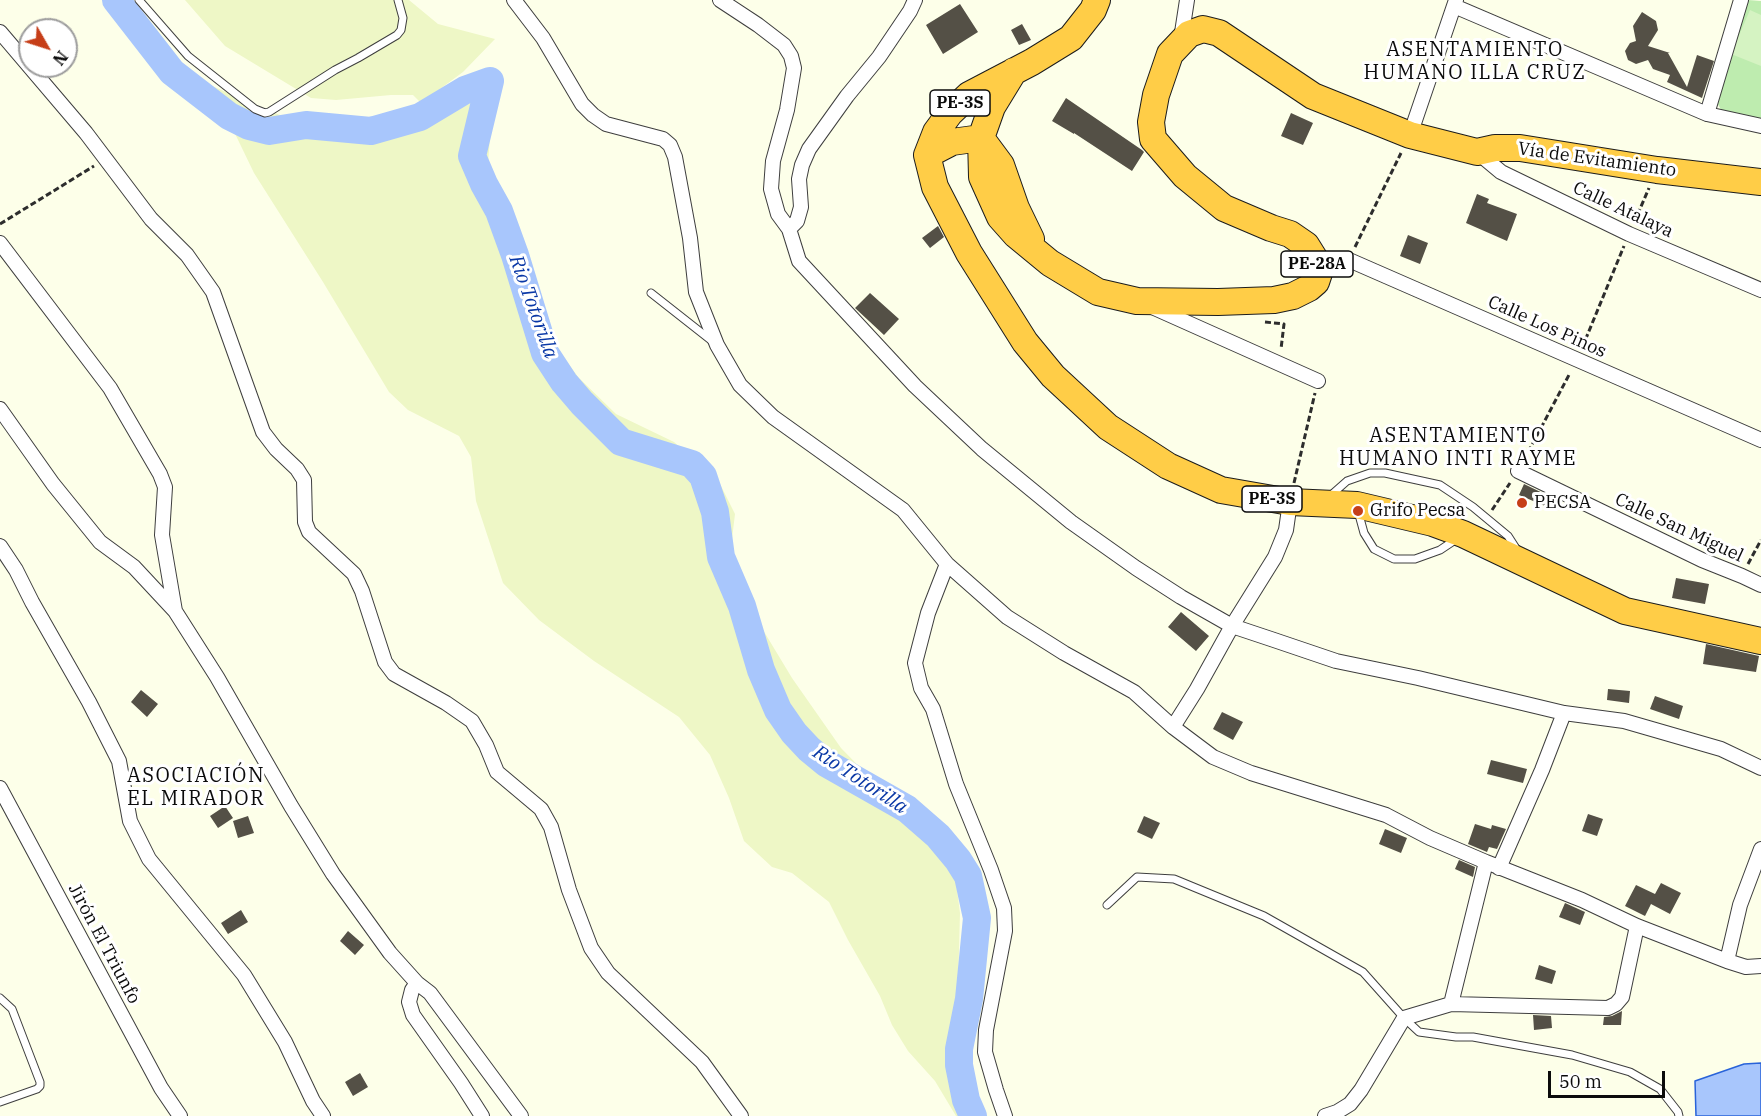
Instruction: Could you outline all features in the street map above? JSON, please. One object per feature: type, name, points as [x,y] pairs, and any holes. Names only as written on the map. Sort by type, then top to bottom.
[{"type":"highway","name":"PE-3S","points":[[1097,0],[1093,10],[1071,39],[969,95],[950,113],[936,132],[927,155],[935,187],[969,253],[1025,342],[1053,376],[1108,427],[1168,466],[1221,490],[1290,502],[1357,505],[1432,523],[1463,534],[1625,611],[1761,641]]},
{"type":"highway","name":"Vía de Evitamiento","points":[[1180,43],[1189,34],[1203,29],[1219,33],[1313,96],[1410,135],[1478,152],[1495,148],[1520,148],[1657,170],[1761,182]]},
{"type":"highway","name":"PE-28A","points":[[981,138],[982,177],[1000,217],[1016,235],[1050,263],[1098,292],[1137,301],[1218,302],[1274,300],[1293,296],[1310,288],[1316,282],[1318,273],[1316,261],[1306,245],[1290,234],[1224,208],[1185,176],[1153,139],[1151,122],[1156,94],[1170,54],[1180,43]]},
{"type":"highway","points":[[927,155],[952,142],[981,138],[992,107],[1014,71]]},
{"type":"street","points":[[514,0],[548,46],[582,104],[593,115],[606,124],[663,139],[670,145],[675,157],[690,238],[696,292],[717,345],[740,385],[772,417],[903,510],[947,564],[1007,617],[1064,653],[1134,692],[1213,757],[1241,769],[1386,815],[1430,838],[1582,900],[1637,926],[1727,961],[1746,967],[1761,966]]},
{"type":"street","points":[[720,0],[784,45],[791,56],[794,68],[787,110],[773,161],[771,189],[778,214],[789,229],[799,261],[915,386],[981,449],[1071,522],[1136,568],[1232,626],[1336,661],[1564,712],[1624,721],[1721,750],[1761,768]]},
{"type":"street","points":[[789,229],[797,221],[801,207],[799,179],[809,149],[847,96],[879,57],[915,0]]},
{"type":"street","points":[[1180,43],[1187,0]]},
{"type":"street","points":[[1707,114],[1742,0]]},
{"type":"street","points":[[1410,135],[1455,3],[1707,114],[1761,126]]},
{"type":"street","points":[[0,32],[86,133],[151,219],[187,255],[213,292],[263,432],[276,449],[297,469],[304,480],[305,522],[309,532],[354,574],[362,591],[385,662],[394,674],[446,703],[472,721],[497,771],[541,809],[551,827],[569,890],[591,948],[608,973],[702,1062],[741,1116]]},
{"type":"street","name":"Calle Atalaya","points":[[1478,152],[1501,172],[1511,177],[1629,234],[1761,290]]},
{"type":"street","points":[[0,243],[110,388],[160,474],[165,487],[162,535],[175,611]]},
{"type":"street","name":"Calle Los Pinos","points":[[1316,261],[1349,260],[1761,440]]},
{"type":"street","points":[[1137,301],[1318,381]]},
{"type":"street","points":[[0,408],[53,484],[100,542],[134,567],[175,611],[217,677],[333,874],[390,953],[417,983],[430,993],[521,1116]]},
{"type":"street","name":"Calle San Miguel","points":[[1518,471],[1701,560],[1761,585]]},
{"type":"street","points":[[1173,726],[1275,557],[1286,530],[1290,502]]},
{"type":"street","points":[[0,546],[16,570],[89,702],[118,761],[130,821],[149,859],[244,975],[285,1042],[313,1101],[323,1116]]},
{"type":"street","points":[[947,564],[927,613],[915,663],[921,688],[933,709],[956,784],[1004,908],[1005,931],[986,1030],[985,1052],[1005,1116]]},
{"type":"street","points":[[1499,868],[1542,770],[1564,712]]},
{"type":"street","name":"Jirón El Triunfo","points":[[0,788],[161,1088],[180,1116]]},
{"type":"street","points":[[1727,961],[1740,905],[1761,849]]},
{"type":"street","points":[[1451,1004],[1486,862]]},
{"type":"street","points":[[1325,1116],[1337,1112],[1356,1097],[1404,1018],[1451,1004],[1608,1008],[1616,1005],[1622,997],[1637,926]]},
{"type":"street","points":[[417,983],[412,990],[409,1002],[413,1015],[482,1116]]},
{"type":"lane","points":[[139,0],[188,56],[255,109],[265,113],[397,35],[404,18],[398,0]]},
{"type":"lane","points":[[651,293],[717,345]]},
{"type":"lane","points":[[1322,504],[1347,481],[1370,473],[1386,473],[1440,485],[1473,507],[1508,536],[1528,565]]},
{"type":"lane","points":[[1357,505],[1364,533],[1374,549],[1394,559],[1415,559],[1440,550],[1463,534]]},
{"type":"lane","points":[[1107,905],[1137,877],[1174,879],[1264,916],[1363,972],[1419,1032],[1473,1037],[1572,1055],[1630,1072],[1660,1089],[1679,1116]]},
{"type":"lane","points":[[0,998],[12,1009],[40,1082],[37,1089],[0,1102]]},
{"type":"path","points":[[1349,260],[1410,135]]},
{"type":"path","points":[[0,224],[105,158]]},
{"type":"path","points":[[1280,363],[1284,324]]},
{"type":"path","points":[[1290,502],[1318,381]]},
{"type":"path","points":[[1742,576],[1761,540]]},
{"type":"green space","points":[[185,0],[409,0],[438,24],[495,39],[463,72],[421,103],[413,95],[336,100],[311,98],[225,46]]},
{"type":"green space","points":[[1748,0],[1761,1],[1761,121],[1722,111],[1717,103]]},
{"type":"green space","points":[[1750,10],[1761,15],[1761,66],[1731,54]]},
{"type":"green space","points":[[212,86],[317,131],[376,138],[433,122],[478,98],[492,109],[488,164],[492,203],[541,326],[578,377],[616,414],[674,442],[719,482],[735,514],[728,572],[792,678],[841,748],[883,791],[951,843],[960,913],[956,1062],[982,1116],[956,1116],[935,1081],[908,1051],[892,1025],[880,996],[829,902],[792,873],[772,867],[744,841],[729,798],[710,755],[679,717],[594,661],[539,620],[503,583],[476,501],[471,457],[459,436],[408,410],[389,392],[254,173]]},
{"type":"water","points":[[1761,1063],[1761,1116],[1696,1116],[1695,1081],[1744,1064]]},
{"type":"building","points":[[960,4],[978,32],[943,54],[926,25]]},
{"type":"building","points":[[1642,12],[1656,21],[1658,30],[1648,46],[1670,53],[1668,53],[1687,87],[1697,55],[1714,61],[1702,98],[1667,82],[1670,75],[1653,69],[1648,60],[1636,64],[1628,60],[1625,51],[1630,43],[1636,41],[1633,26]]},
{"type":"building","points":[[1022,24],[1031,40],[1019,45],[1011,30]]},
{"type":"building","points":[[1066,98],[1144,152],[1132,171],[1052,121]]},
{"type":"building","points":[[1291,113],[1313,123],[1303,145],[1281,136]]},
{"type":"building","points":[[1477,194],[1489,199],[1487,203],[1517,214],[1507,241],[1466,223]]},
{"type":"building","points":[[938,226],[944,237],[930,248],[922,238]]},
{"type":"building","points":[[1408,235],[1428,243],[1420,264],[1400,256]]},
{"type":"building","points":[[870,293],[899,319],[884,335],[855,308]]},
{"type":"building","points":[[1524,484],[1557,500],[1552,509],[1519,495]]},
{"type":"building","points":[[1676,578],[1709,584],[1705,604],[1672,598]]},
{"type":"building","points":[[1181,612],[1209,636],[1196,651],[1168,627]]},
{"type":"building","points":[[1706,644],[1759,656],[1756,672],[1703,664]]},
{"type":"building","points":[[1608,689],[1630,691],[1629,703],[1607,700]]},
{"type":"building","points":[[141,690],[158,704],[147,717],[131,702]]},
{"type":"building","points":[[1655,696],[1683,706],[1679,719],[1650,709]]},
{"type":"building","points":[[1222,712],[1243,722],[1233,740],[1213,729]]},
{"type":"building","points":[[1491,760],[1527,769],[1523,783],[1487,774]]},
{"type":"building","points":[[225,806],[233,818],[218,828],[210,816]]},
{"type":"building","points":[[1588,814],[1603,819],[1597,836],[1582,831]]},
{"type":"building","points":[[248,816],[254,833],[238,838],[233,821]]},
{"type":"building","points":[[1144,816],[1160,823],[1152,839],[1137,832]]},
{"type":"building","points":[[1475,824],[1491,829],[1492,825],[1506,829],[1497,849],[1489,847],[1487,852],[1468,844]]},
{"type":"building","points":[[1385,829],[1407,838],[1401,853],[1379,844]]},
{"type":"building","points":[[1459,860],[1475,867],[1473,877],[1455,869]]},
{"type":"building","points":[[1661,883],[1681,893],[1670,914],[1651,904],[1645,916],[1625,906],[1636,885],[1655,894]]},
{"type":"building","points":[[1565,903],[1585,912],[1580,925],[1559,917]]},
{"type":"building","points":[[241,910],[248,922],[228,934],[221,923]]},
{"type":"building","points":[[348,931],[364,945],[355,955],[340,941]]},
{"type":"building","points":[[1539,965],[1556,971],[1552,984],[1535,979]]},
{"type":"building","points":[[1622,1011],[1621,1025],[1603,1025],[1604,1017]]},
{"type":"building","points":[[1533,1015],[1551,1016],[1552,1028],[1534,1030]]},
{"type":"building","points":[[360,1073],[368,1087],[353,1096],[345,1082]]},
{"type":"waterway","name":"Rio Totorilla","points":[[116,0],[172,72],[229,116],[249,126],[269,131],[306,125],[371,131],[420,117],[465,90],[490,81],[472,156],[499,211],[545,353],[564,382],[621,442],[692,464],[703,476],[715,512],[721,557],[742,606],[761,670],[778,710],[794,733],[826,763],[907,809],[938,836],[968,876],[977,918],[969,999],[959,1049],[959,1065],[966,1100],[973,1116]]},
{"type":"place","name":"PECSA","points":[[1522,503]]},
{"type":"place","name":"Grifo Pecsa","points":[[1358,511]]},
{"type":"district","name":"ASENTAMIENTO HUMANO ILLA CRUZ","points":[[1475,62]]},
{"type":"district","name":"ASENTAMIENTO HUMANO INTI RAYME","points":[[1458,448]]},
{"type":"district","name":"ASOCIACIÓN EL MIRADOR","points":[[196,788]]}]
